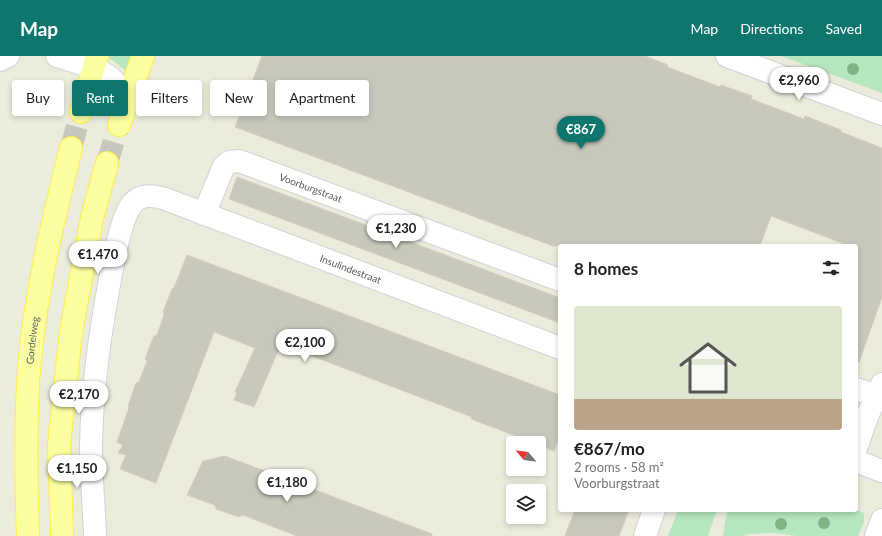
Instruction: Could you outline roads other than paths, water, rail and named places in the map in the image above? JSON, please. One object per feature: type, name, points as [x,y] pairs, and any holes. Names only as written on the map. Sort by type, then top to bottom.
[{"type":"main road","points":[[128,99],[143,56]]},
{"type":"main road","points":[[91,80],[96,62]]},
{"type":"main road","points":[[119,125],[122,116]]},
{"type":"main road","name":"Gordelweg","points":[[28,536],[26,477],[27,412],[32,344],[43,268],[71,148]]},
{"type":"main road","points":[[62,536],[59,444],[71,332],[92,218],[107,163]]},
{"type":"street","points":[[0,60],[8,56]]},
{"type":"street","points":[[57,56],[96,62],[103,72],[113,80]]},
{"type":"street","points":[[727,56],[882,114]]},
{"type":"street","name":"Voorburgstraat","points":[[204,214],[224,166],[229,162],[239,161],[558,279]]},
{"type":"street","name":"Insulindestraat","points":[[95,536],[91,447],[96,368],[114,259],[123,224],[129,207],[140,197],[161,197],[558,347]]},
{"type":"street","points":[[858,389],[881,392],[868,414],[858,442]]},
{"type":"street","points":[[858,462],[882,471]]},
{"type":"street","points":[[645,536],[653,512]]},
{"type":"street","points":[[876,536],[882,520]]},
{"type":"tunnel","points":[[71,148],[80,116]]},
{"type":"tunnel","points":[[107,163],[119,125]]}]
